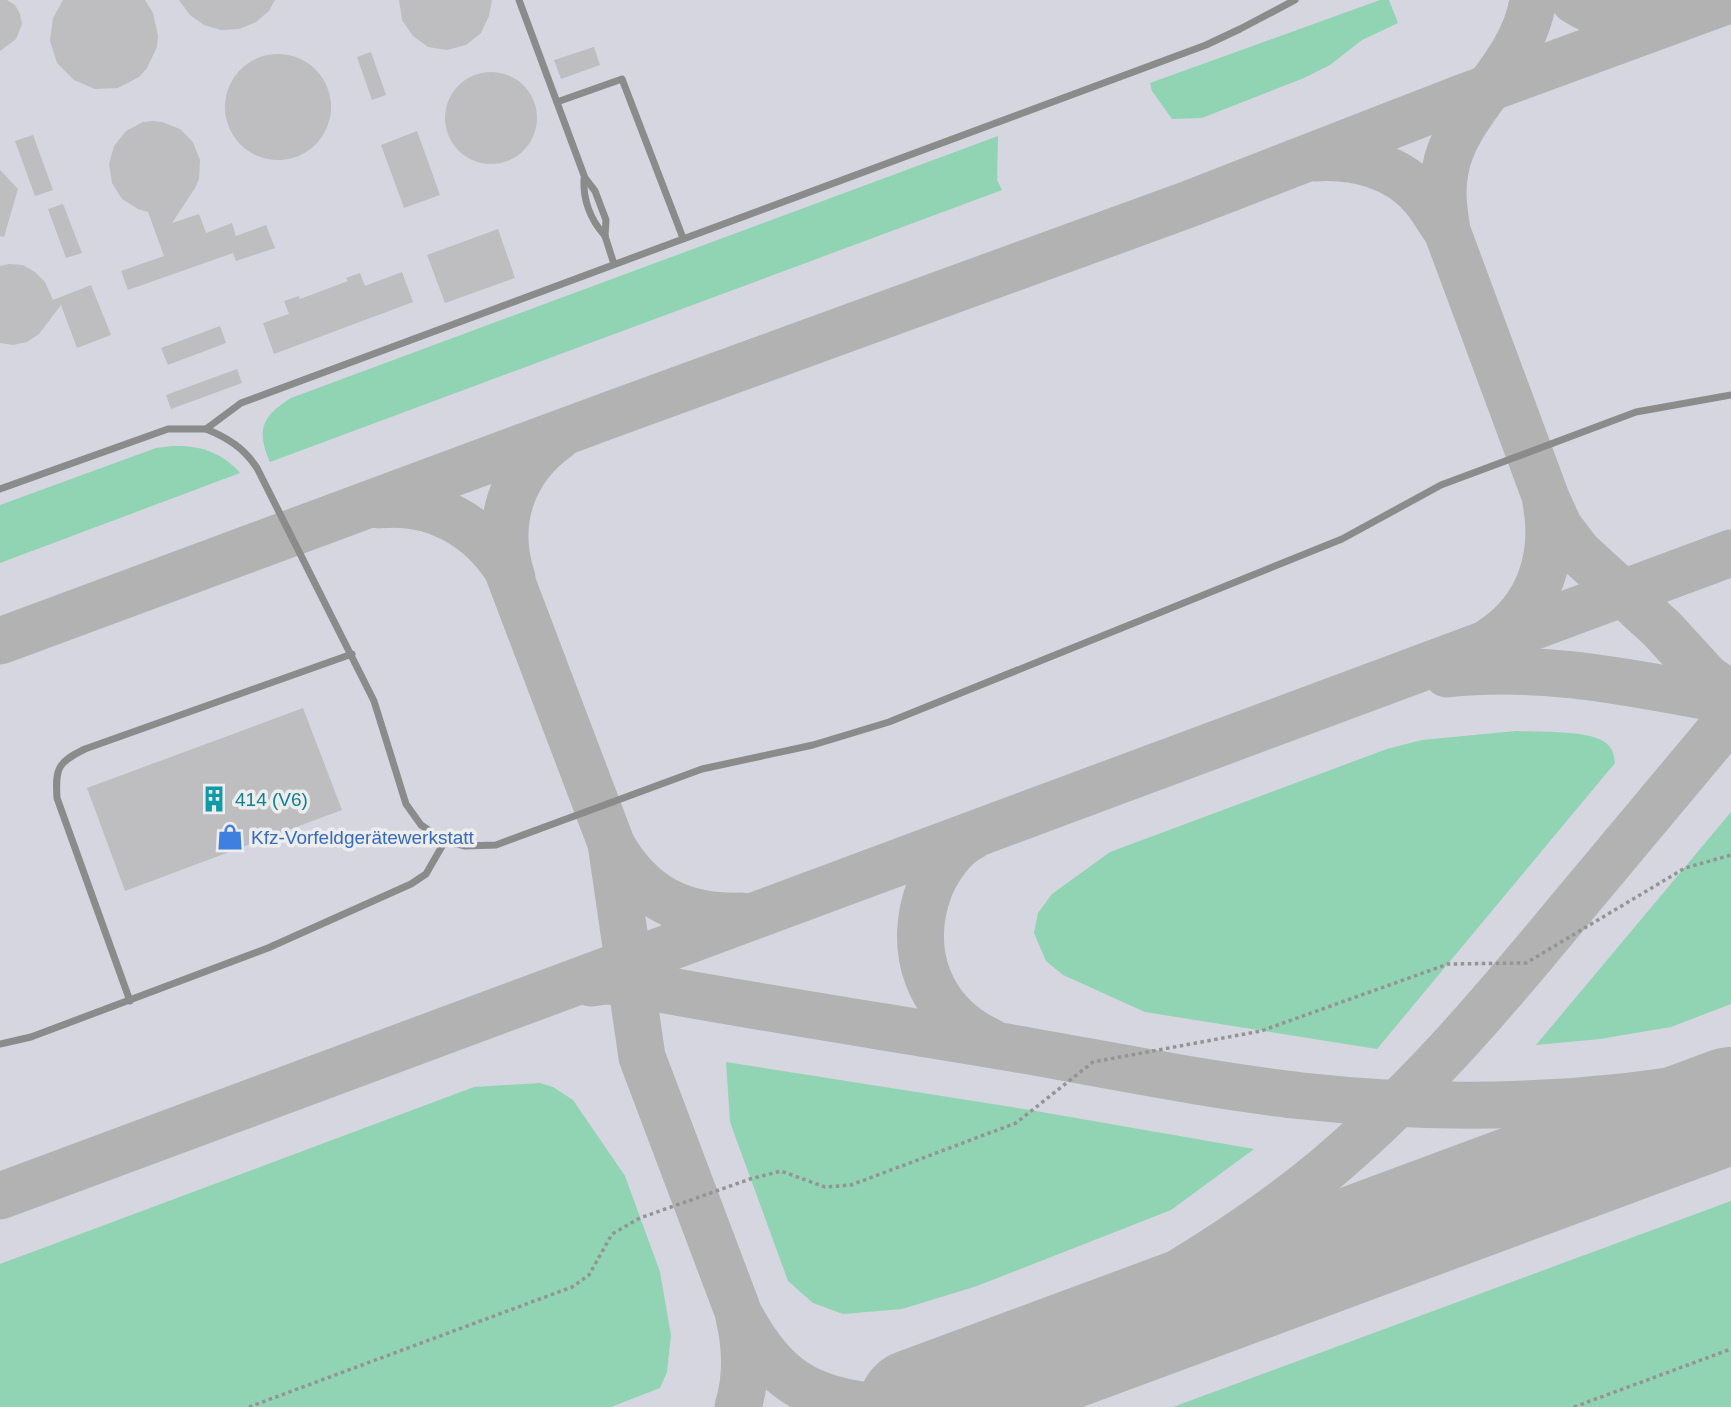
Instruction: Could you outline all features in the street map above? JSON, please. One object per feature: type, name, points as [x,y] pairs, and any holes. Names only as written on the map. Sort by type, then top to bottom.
[{"type":"lane","points":[[519,0],[584,178],[595,191],[606,220],[605,236],[614,264]]},
{"type":"lane","points":[[206,429],[241,403],[1206,45],[1296,0]]},
{"type":"lane","points":[[557,102],[622,79],[683,239]]},
{"type":"lane","points":[[584,178],[583,195],[594,224],[605,236]]},
{"type":"lane","points":[[0,489],[168,429],[206,429],[232,441],[257,468],[352,654],[382,723],[406,804],[421,825],[445,841],[464,846],[496,845],[702,769],[813,745],[889,722],[1342,539],[1441,485],[1636,412],[1731,395]]},
{"type":"lane","points":[[130,1001],[57,798],[55,777],[59,766],[67,758],[85,749],[352,654]]},
{"type":"lane","points":[[0,1044],[31,1037],[268,948],[411,884],[426,874],[445,841]]},
{"type":"path","points":[[249,1407],[572,1287],[589,1275],[612,1234],[640,1218],[750,1179],[781,1171],[824,1187],[851,1185],[1016,1123],[1093,1062],[1261,1031],[1448,964],[1526,963],[1685,868],[1731,855]]},
{"type":"path","points":[[1574,1407],[1731,1349]]},
{"type":"shaded area","points":[[0,0],[1731,0],[1731,1407],[0,1407]]},
{"type":"green space","points":[[1380,0],[1389,0],[1398,23],[1362,40],[1330,65],[1304,78],[1202,118],[1172,119],[1152,91],[1150,83]]},
{"type":"green space","points":[[998,136],[997,180],[1002,190],[270,462],[263,441],[264,425],[274,411],[291,398]]},
{"type":"green space","points":[[172,446],[209,451],[226,460],[240,473],[0,563],[0,505],[156,448]]},
{"type":"green space","points":[[1516,731],[1563,732],[1599,739],[1610,748],[1615,763],[1377,1049],[1145,1012],[1063,975],[1046,961],[1034,933],[1038,913],[1052,894],[1110,852],[1387,749],[1422,740]]},
{"type":"green space","points":[[1731,812],[1731,1004],[1671,1027],[1600,1039],[1536,1045]]},
{"type":"green space","points":[[726,1062],[1254,1149],[1171,1210],[977,1286],[902,1309],[843,1314],[813,1303],[788,1281],[730,1122]]},
{"type":"green space","points":[[540,1083],[553,1087],[573,1100],[625,1176],[660,1272],[671,1335],[667,1372],[660,1388],[611,1407],[0,1407],[0,1264],[474,1087]]},
{"type":"green space","points":[[1731,1201],[1731,1407],[1173,1407]]},
{"type":"building","points":[[0,0],[7,0],[15,5],[22,24],[16,39],[0,51]]},
{"type":"building","points":[[63,0],[145,0],[153,13],[158,36],[157,47],[147,68],[139,77],[118,88],[95,89],[74,80],[57,63],[50,41],[53,18]]},
{"type":"building","points":[[179,0],[275,0],[269,11],[256,22],[239,29],[221,30],[204,25],[190,15]]},
{"type":"building","points":[[399,0],[492,0],[489,16],[481,33],[466,45],[447,50],[428,47],[413,36],[402,20]]},
{"type":"building","points":[[594,47],[600,65],[561,79],[554,60]]},
{"type":"building","points":[[371,52],[386,95],[372,100],[357,57]]},
{"type":"building","points":[[278,54],[298,58],[316,69],[327,87],[331,107],[327,127],[316,145],[298,156],[278,160],[258,156],[240,145],[229,127],[225,107],[229,87],[240,69],[258,58]]},
{"type":"building","points":[[491,72],[508,76],[523,86],[533,101],[537,118],[533,135],[523,150],[508,160],[491,164],[474,160],[459,150],[449,135],[445,118],[449,101],[459,86],[474,76]]},
{"type":"building","points":[[153,121],[180,129],[193,142],[200,160],[199,179],[195,188],[172,223],[199,214],[206,233],[232,223],[236,236],[266,225],[275,248],[236,261],[233,253],[128,290],[121,271],[164,256],[148,212],[122,199],[112,183],[109,164],[114,146],[126,131],[143,122]]},
{"type":"building","points":[[417,131],[440,195],[404,208],[381,145]]},
{"type":"building","points":[[33,135],[53,190],[35,196],[15,141]]},
{"type":"building","points":[[0,170],[18,189],[4,237],[0,236]]},
{"type":"building","points":[[63,204],[82,253],[66,258],[48,209]]},
{"type":"building","points":[[498,229],[515,278],[445,303],[427,255]]},
{"type":"building","points":[[23,265],[35,272],[45,282],[53,300],[91,285],[111,335],[77,348],[61,305],[39,334],[27,342],[13,345],[0,343],[0,266]]},
{"type":"building","points":[[402,272],[413,302],[274,354],[263,323],[289,314],[284,301],[299,296],[300,299],[348,281],[346,278],[360,273],[365,286]]},
{"type":"building","points":[[220,326],[226,343],[168,365],[161,348]]},
{"type":"building","points":[[237,369],[242,383],[171,409],[166,395]]},
{"type":"building","name":"414 (V6)","points":[[303,708],[342,810],[125,891],[87,788]]},
{"type":"taxiway","points":[[1533,0],[1527,25],[1516,47],[1451,149],[1443,186],[1447,231],[1559,527],[1578,552],[1662,629],[1706,677],[1731,695]]},
{"type":"taxiway","points":[[1574,0],[1617,18],[1663,20]]},
{"type":"taxiway","points":[[0,641],[1189,204],[1462,98],[1729,0]]},
{"type":"taxiway","points":[[1315,158],[1360,161],[1402,178],[1428,203],[1447,231]]},
{"type":"taxiway","points":[[512,578],[505,538],[506,518],[511,500],[528,465],[558,437]]},
{"type":"taxiway","points":[[1493,639],[1523,612],[1541,579],[1549,541],[1546,502]]},
{"type":"taxiway","points":[[379,505],[417,506],[452,518],[483,540],[507,569],[611,843],[642,1057],[739,1314],[765,1355],[795,1382],[832,1399],[881,1407]]},
{"type":"taxiway","points":[[0,1196],[1731,553]]},
{"type":"taxiway","points":[[1447,674],[1483,671],[1554,673],[1625,682],[1731,701]]},
{"type":"taxiway","points":[[964,1389],[1054,1343],[1185,1269],[1269,1213],[1345,1153],[1413,1088],[1477,1019],[1731,717]]},
{"type":"taxiway","points":[[971,837],[947,858],[930,887],[923,911],[922,956],[938,997],[969,1030],[991,1042]]},
{"type":"taxiway","points":[[611,844],[636,878],[665,901],[700,913],[742,916]]},
{"type":"taxiway","points":[[591,983],[605,981],[632,984],[1192,1080],[1357,1101],[1518,1104],[1625,1097],[1731,1081]]},
{"type":"taxiway","points":[[738,1407],[744,1362],[739,1317]]},
{"type":"taxiway","points":[[885,1407],[948,1396]]},
{"type":"runway","points":[[916,1407],[1731,1105]]},
{"type":"place","name":"414 (V6)","points":[[214,799]]},
{"type":"place","name":"Kfz-Vorfeldgerätewerkstatt","points":[[230,837]]}]
